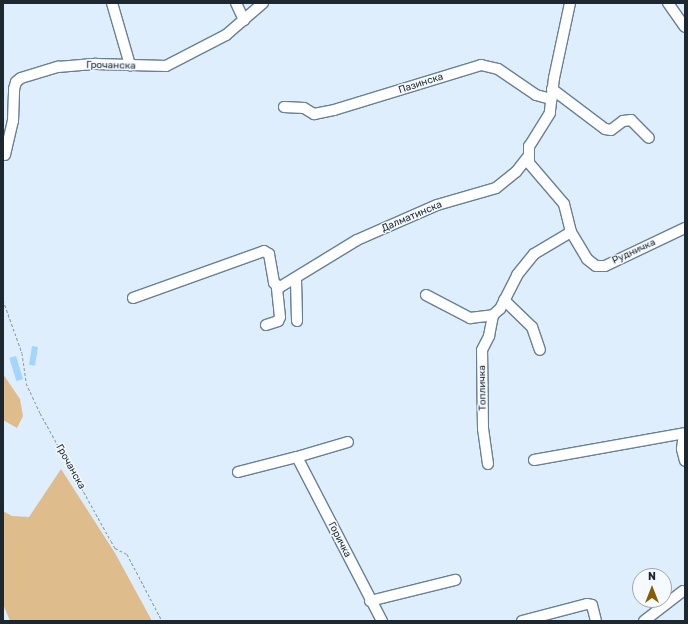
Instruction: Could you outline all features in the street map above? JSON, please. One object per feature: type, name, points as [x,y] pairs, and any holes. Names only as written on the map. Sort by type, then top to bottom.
[{"type":"street","points":[[112,3],[130,65]]},
{"type":"street","points":[[236,3],[244,20]]},
{"type":"street","name":"Грочанска","points":[[5,155],[12,121],[14,89],[16,82],[21,78],[58,67],[96,64],[160,67],[179,62],[209,46],[244,20],[263,3]]},
{"type":"street","points":[[527,158],[532,140],[550,113],[552,89],[570,3]]},
{"type":"street","points":[[668,3],[685,27]]},
{"type":"street","name":"Пазинска","points":[[284,107],[304,108],[314,114],[334,110],[481,66],[498,68],[536,95],[551,99]]},
{"type":"street","points":[[552,89],[605,129],[611,130],[623,121],[631,120],[649,138]]},
{"type":"street","name":"Рудничка","points":[[527,158],[532,170],[564,204],[571,232],[589,262],[602,267],[685,228]]},
{"type":"street","name":"Далматинска","points":[[277,287],[296,279],[357,240],[437,205],[496,188],[516,172],[527,158]]},
{"type":"street","name":"Топличка","points":[[488,464],[483,429],[482,350],[489,336],[493,315],[500,309],[516,275],[534,254],[571,232]]},
{"type":"street","points":[[133,298],[264,251],[269,254],[277,287],[280,317],[278,321],[266,325]]},
{"type":"street","points":[[296,279],[297,321]]},
{"type":"street","points":[[426,295],[447,304],[470,318],[493,315]]},
{"type":"street","points":[[504,300],[532,327],[540,350]]},
{"type":"street","points":[[534,460],[684,434],[682,449],[685,461]]},
{"type":"street","points":[[238,472],[348,442]]},
{"type":"street","name":"Горичка","points":[[297,457],[370,601],[382,621]]},
{"type":"street","points":[[370,601],[455,580]]},
{"type":"street","points":[[644,621],[683,591]]},
{"type":"street","points":[[522,621],[587,604],[592,606],[596,621]]},
{"type":"path","name":"Грочанска","points":[[3,300],[22,353],[26,383],[40,413],[115,548],[127,554],[162,621]]},
{"type":"shaded area","points":[[3,374],[20,399],[23,416],[17,428],[3,420]]},
{"type":"shaded area","points":[[61,469],[115,553],[152,621],[10,621],[3,604],[3,511],[12,516],[29,517]]},
{"type":"building","points":[[32,346],[38,347],[35,366],[29,365]]},
{"type":"building","points":[[16,356],[23,379],[16,381],[9,358]]}]
